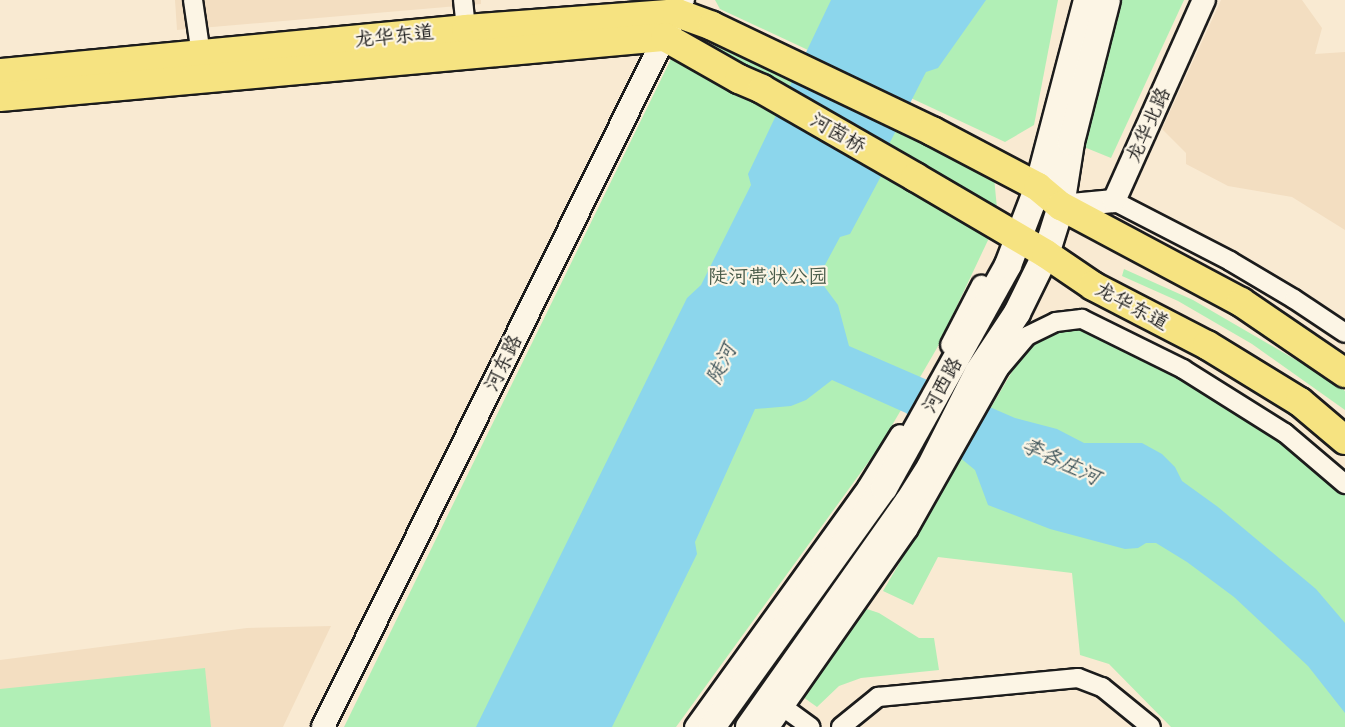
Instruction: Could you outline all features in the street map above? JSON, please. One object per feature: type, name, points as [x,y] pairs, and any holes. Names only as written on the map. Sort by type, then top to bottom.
[{"type":"main road","name":"河西路","points":[[712,727],[884,488],[901,446],[948,361],[1008,265],[1038,187],[1087,0]]},
{"type":"main road","name":"河西路","points":[[748,727],[937,466],[1046,255],[1061,206],[1071,142],[1107,0]]},
{"type":"main road","name":"龙华东道","points":[[0,73],[466,29],[675,17],[712,26],[780,58]]},
{"type":"main road","name":"龙华东道","points":[[0,97],[675,17]]},
{"type":"main road","name":"河茵桥","points":[[675,17],[739,79],[762,89],[915,177]]},
{"type":"main road","name":"河茵桥","points":[[780,58],[932,131],[1038,187]]},
{"type":"main road","name":"龙华东道","points":[[915,177],[1046,255],[1093,286],[1207,345],[1291,397],[1345,440]]},
{"type":"main road","points":[[1038,187],[1061,206],[1241,302],[1345,373]]},
{"type":"street","points":[[193,0],[197,43],[201,55]]},
{"type":"street","points":[[463,0],[466,29]]},
{"type":"street","name":"龙华北路","points":[[1114,201],[1204,0]]},
{"type":"street","name":"河东路","points":[[323,727],[675,17]]},
{"type":"street","points":[[1061,206],[1114,201],[1230,261],[1345,333]]},
{"type":"street","points":[[948,361],[981,285]]},
{"type":"street","points":[[988,371],[1027,336],[1056,322],[1082,319],[1183,369],[1276,428],[1345,484]]},
{"type":"street","points":[[694,727],[901,446]]},
{"type":"street","points":[[770,727],[908,530],[937,466]]},
{"type":"street","points":[[841,727],[878,697],[1078,678],[1102,687],[1151,727]]},
{"type":"street","points":[[783,707],[810,727]]},
{"type":"shaded area","points":[[175,0],[481,0],[481,4],[177,30]]},
{"type":"shaded area","points":[[1221,0],[1302,0],[1322,28],[1315,54],[1345,52],[1345,230],[1292,197],[1228,186],[1186,164],[1186,153],[1162,129]]},
{"type":"shaded area","points":[[331,626],[283,727],[0,727],[0,660],[247,628]]},
{"type":"green space","points":[[715,0],[1058,0],[1034,125],[1005,142],[720,9]]},
{"type":"green space","points":[[1114,0],[1184,0],[1111,158],[1079,145]]},
{"type":"green space","name":"陡河带状公园","points":[[692,45],[714,45],[994,177],[998,219],[937,348],[880,446],[676,727],[344,727],[671,59]]},
{"type":"green space","points":[[1124,269],[1193,300],[1332,381],[1345,391],[1345,410],[1252,344],[1178,301],[1122,276]]},
{"type":"green space","points":[[1078,326],[1153,362],[1233,405],[1293,447],[1345,494],[1345,727],[1171,727],[1109,664],[1080,655],[1072,573],[938,557],[913,605],[883,591],[1033,336]]},
{"type":"green space","points":[[864,608],[879,613],[919,638],[934,638],[939,670],[861,678],[839,686],[817,707],[803,697]]},
{"type":"green space","points":[[205,668],[211,727],[0,727],[0,689]]},
{"type":"water","points":[[831,0],[986,0],[938,68],[926,72],[885,152],[887,165],[850,234],[840,237],[818,278],[838,305],[849,346],[1015,418],[1057,429],[1084,443],[1142,443],[1162,454],[1175,467],[1182,481],[1218,507],[1316,589],[1345,623],[1345,713],[1308,666],[1234,597],[1187,562],[1156,543],[1146,543],[1138,548],[1125,549],[1050,529],[988,505],[975,470],[906,413],[832,380],[806,400],[791,406],[755,409],[695,542],[697,554],[612,727],[476,727],[687,298],[701,285],[751,185],[748,174]]},
{"type":"water label","name":"陡河","points":[[721,364]]},
{"type":"water label","name":"李各庄河","points":[[1061,461]]}]
